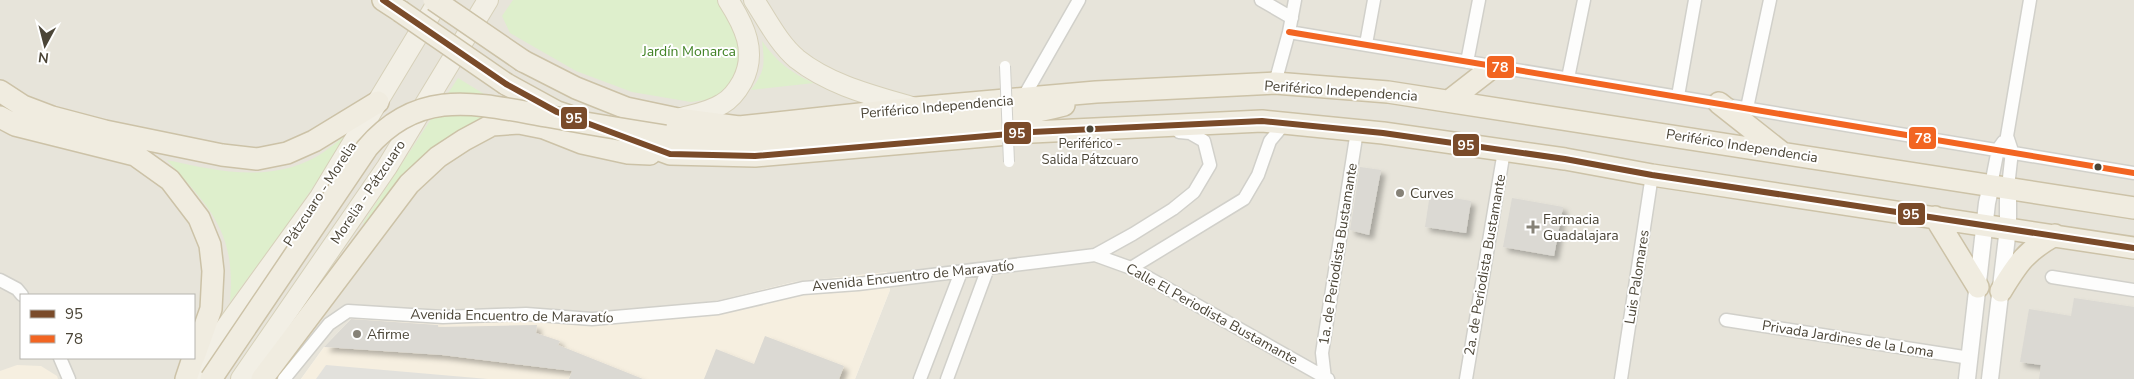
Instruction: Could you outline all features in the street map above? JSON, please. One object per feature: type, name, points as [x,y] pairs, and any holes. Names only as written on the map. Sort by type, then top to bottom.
[{"type":"highway","name":"Periférico Independencia","points":[[434,0],[523,61],[576,88],[626,108],[678,119],[739,126],[1096,92],[1275,83],[1388,92],[2134,208]]},
{"type":"highway","points":[[391,6],[506,84],[557,112],[668,145]]},
{"type":"highway","points":[[1449,101],[1494,66]]},
{"type":"highway","points":[[0,91],[23,106],[87,126],[212,154],[257,159],[287,153],[314,141],[378,102]]},
{"type":"highway","points":[[262,379],[410,184],[438,157],[464,140],[492,126],[519,123],[544,128],[582,143],[628,154],[701,140],[772,138],[1019,116],[1088,98],[1096,92]]},
{"type":"highway","points":[[1719,103],[1781,152]]},
{"type":"highway","points":[[211,379],[362,155],[380,134],[404,118],[439,105],[472,104],[668,145],[755,156],[1032,132],[1262,121],[1383,132],[2134,248]]},
{"type":"highway","points":[[0,117],[15,125],[135,155],[170,180],[199,218],[210,245],[212,271],[211,309],[195,354]]},
{"type":"highway","points":[[1935,217],[1978,287]]},
{"type":"highway","points":[[2001,291],[2020,260],[2039,244],[2056,235]]},
{"type":"highway","points":[[187,379],[193,359]]},
{"type":"main road","name":"Pátzcuaro - Morelia","points":[[187,379],[320,198],[439,0]]},
{"type":"main road","name":"Morelia - Pátzcuaro","points":[[241,379],[387,167],[488,0]]},
{"type":"main road","points":[[678,119],[721,105],[736,93],[744,78],[749,62],[748,40],[740,19],[728,0]]},
{"type":"main road","points":[[754,0],[776,35],[796,59],[834,81],[862,92],[915,108]]},
{"type":"street","points":[[1023,98],[1079,0]]},
{"type":"street","points":[[1261,0],[1292,18]]},
{"type":"street","points":[[1275,83],[1289,32],[1295,0]]},
{"type":"street","points":[[1366,44],[1374,0]]},
{"type":"street","points":[[1467,62],[1479,0]]},
{"type":"street","points":[[1568,78],[1584,0]]},
{"type":"street","points":[[1678,96],[1695,0]]},
{"type":"street","points":[[1747,108],[1770,0]]},
{"type":"street","points":[[1990,379],[2008,228],[2000,186],[1998,149],[2007,136],[2030,0]]},
{"type":"street","points":[[1289,32],[2012,151],[2134,173]]},
{"type":"street","points":[[1005,66],[1009,162]]},
{"type":"street","points":[[1132,268],[1244,199],[1258,175],[1270,141],[1286,124]]},
{"type":"street","points":[[1095,254],[1133,234],[1173,209],[1194,192],[1210,165],[1204,141],[1190,133],[1141,127]]},
{"type":"street","name":"1a. de Periodista Bustamante","points":[[1326,378],[1322,353],[1357,131]]},
{"type":"street","points":[[1967,379],[1985,224],[2012,151],[2007,136]]},
{"type":"street","name":"2a. de Periodista Bustamante","points":[[1466,379],[1504,151]]},
{"type":"street","name":"Luis Palomares","points":[[1621,379],[1652,175]]},
{"type":"street","name":"Calle El Periodista Bustamante","points":[[1095,254],[1132,268],[1326,378]]},
{"type":"street","name":"Avenida Encuentro de Maravatío","points":[[284,379],[329,324],[348,311],[443,317],[526,314],[592,319],[718,308],[803,288],[858,284],[1095,254]]},
{"type":"street","points":[[947,379],[988,268]]},
{"type":"street","points":[[920,379],[961,272]]},
{"type":"street","points":[[2052,277],[2134,290]]},
{"type":"street","points":[[0,280],[21,294]]},
{"type":"street","name":"Privada Jardines de la Loma","points":[[1726,320],[1970,358]]},
{"type":"street","points":[[60,359],[69,379]]},
{"type":"shaded area","points":[[0,0],[2134,0],[2134,379],[855,379],[890,290],[887,272],[794,282],[716,301],[579,317],[348,311],[351,319],[324,347],[301,379],[0,379]]},
{"type":"shaded area","points":[[887,272],[890,290],[855,379],[301,379],[324,347],[351,319],[346,307],[579,317],[716,301],[794,282]]},
{"type":"shaded area","points":[[17,365],[41,366],[57,376],[58,379],[0,379],[0,371]]},
{"type":"shaded area","points":[[326,365],[488,379],[316,379]]},
{"type":"green space","name":"Jardín Monarca","points":[[513,0],[717,0],[738,36],[742,57],[741,67],[719,98],[691,102],[632,92],[576,71],[510,33],[502,16]]},
{"type":"green space","points":[[762,41],[785,66],[814,83],[751,90],[759,78],[763,67]]},
{"type":"green space","points":[[458,78],[510,110],[367,226],[363,223]]},
{"type":"green space","points":[[350,132],[288,224],[230,302],[231,278],[229,257],[217,223],[208,208],[167,160],[223,171],[261,172],[280,170],[316,157]]},
{"type":"building","points":[[1360,167],[1381,170],[1369,235],[1350,230]]},
{"type":"building","points":[[1430,194],[1471,201],[1466,233],[1425,227]]},
{"type":"building","name":"Farmacia Guadalajara","points":[[1512,198],[1563,207],[1554,256],[1503,247]]},
{"type":"building","points":[[2074,298],[2134,307],[2134,379],[2039,379],[2041,365],[2020,362],[2029,309],[2071,316]]},
{"type":"building","points":[[351,319],[438,325],[438,327],[537,325],[536,333],[560,341],[558,345],[643,379],[569,379],[572,371],[442,355],[324,347]]},
{"type":"building","points":[[765,336],[844,366],[839,379],[704,379],[716,349],[754,364]]},
{"type":"transit line","name":"95","points":[[383,0],[506,84],[557,112],[670,154],[755,156],[1032,132],[1262,121],[1383,133],[1565,159],[1652,175],[2134,248]]},
{"type":"transit line","name":"78","points":[[1289,32],[2134,173]]},
{"type":"place","name":"Periférico - Salida Pátzcuaro","points":[[1090,129]]},
{"type":"place","name":"Curves","points":[[1400,193]]},
{"type":"place","name":"Farmacia Guadalajara","points":[[1533,227]]},
{"type":"place","name":"Afirme","points":[[357,334]]}]
